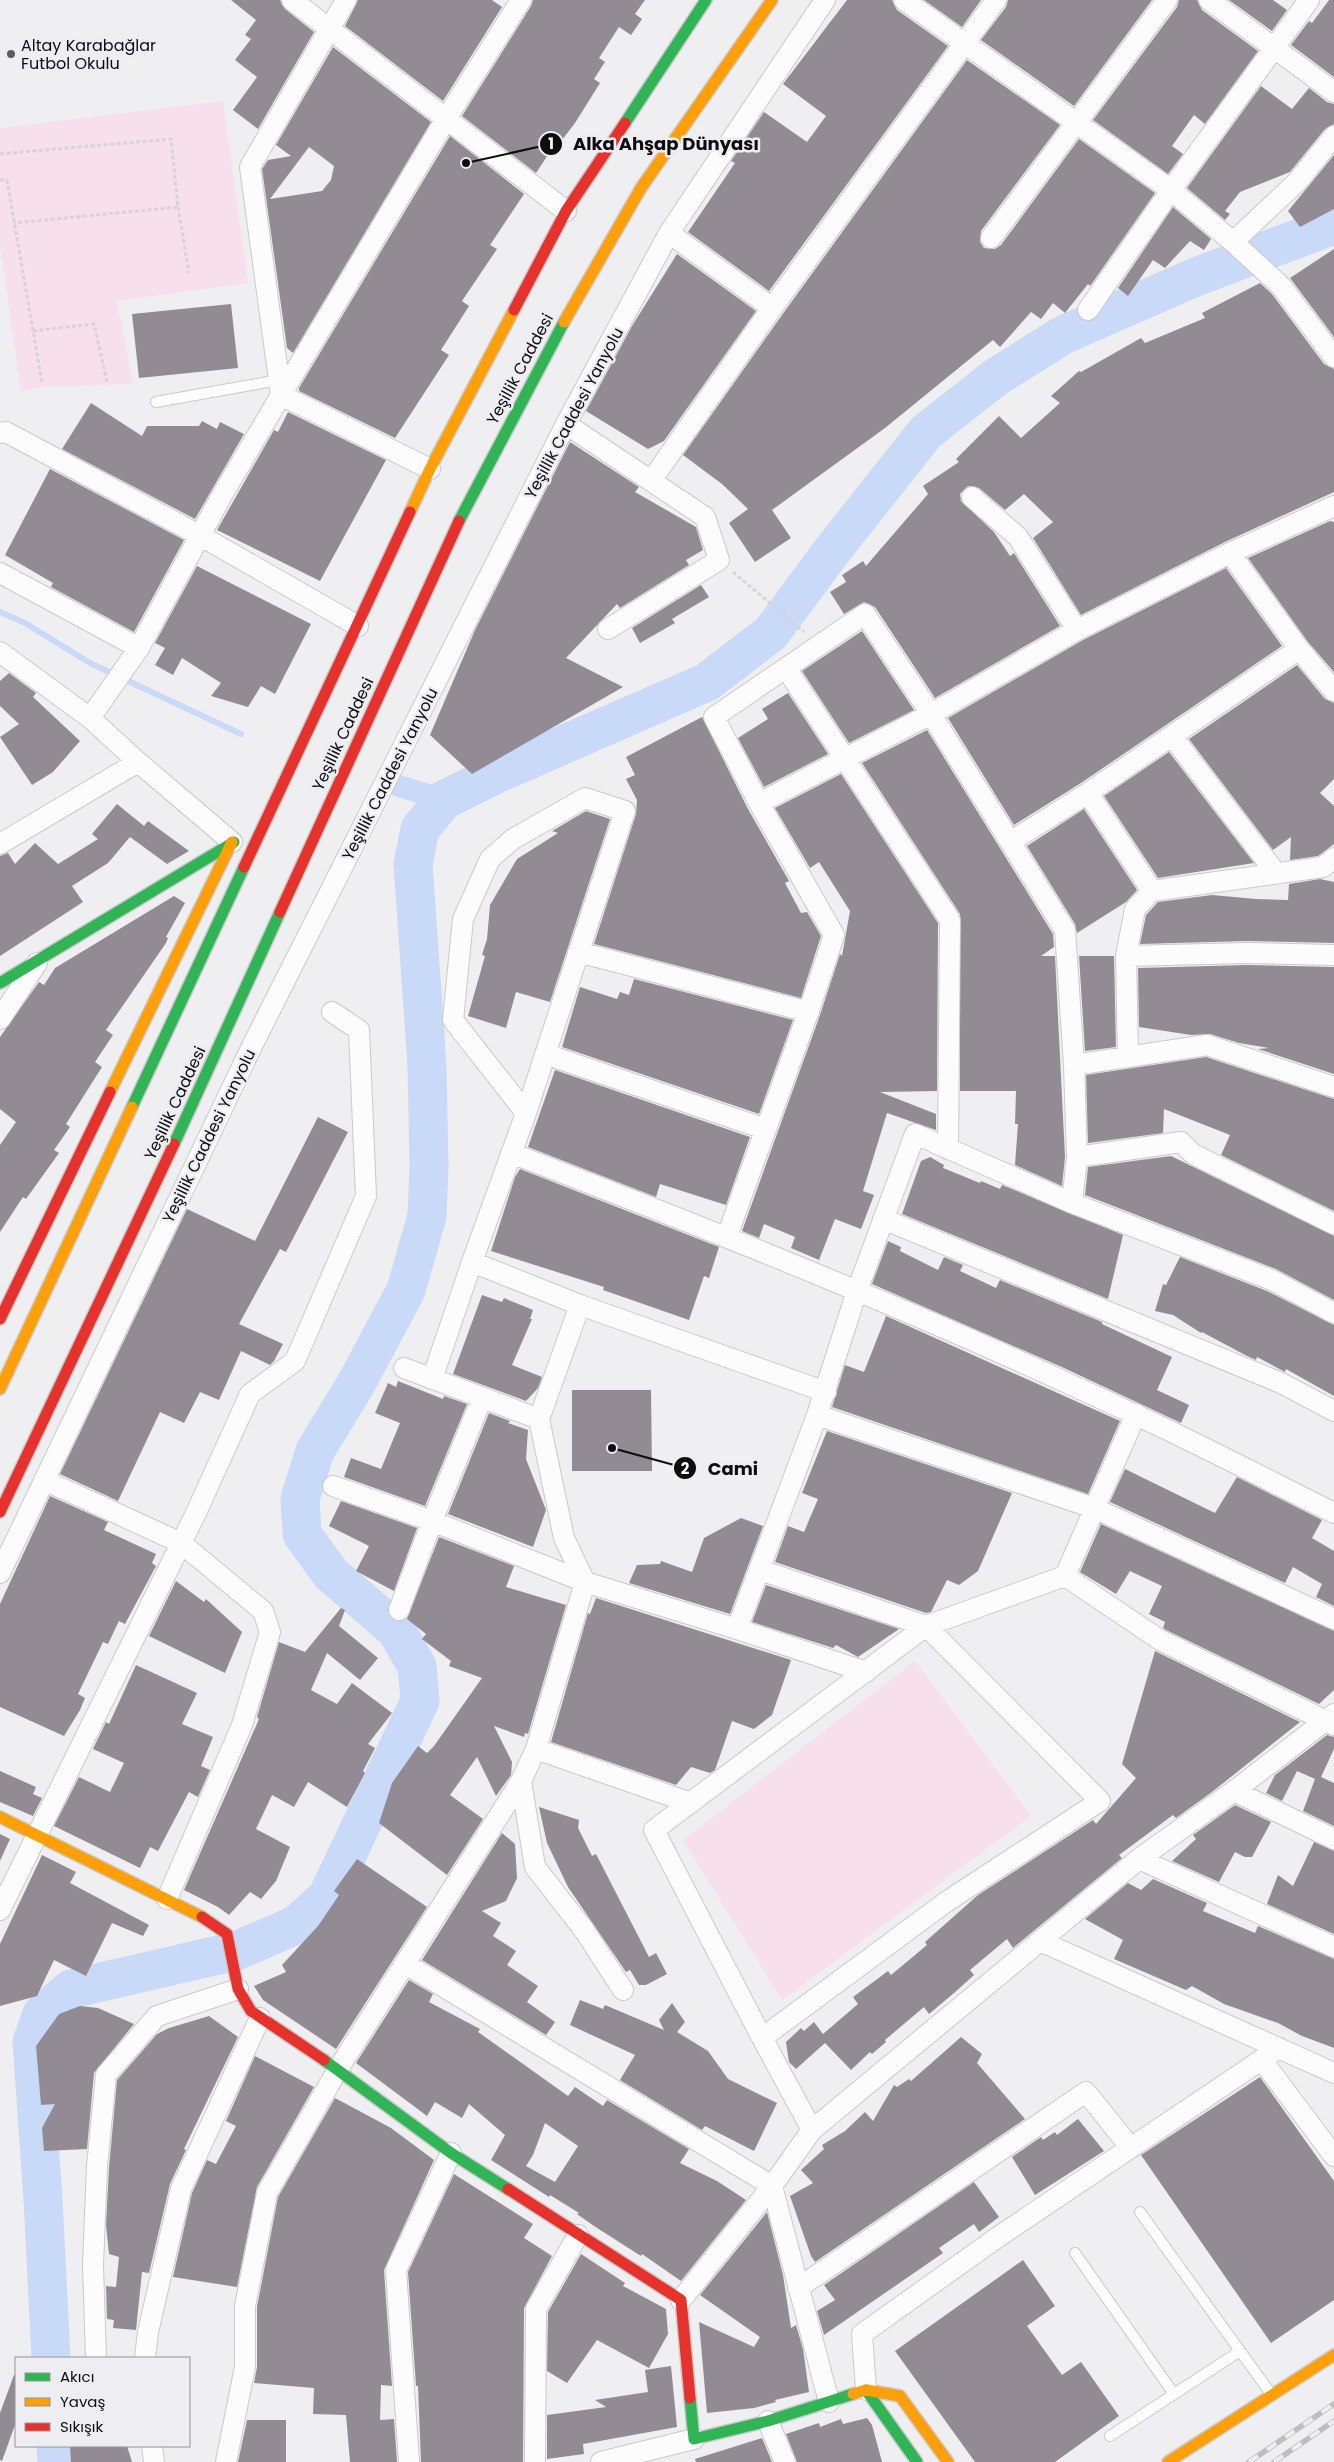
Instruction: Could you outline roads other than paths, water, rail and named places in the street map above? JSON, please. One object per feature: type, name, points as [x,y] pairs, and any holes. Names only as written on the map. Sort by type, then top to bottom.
[{"type":"main road","name":"Yeşillik Caddesi","points":[[0,1389],[254,850],[430,469],[566,211],[706,0]]},
{"type":"main road","name":"Yeşillik Caddesi","points":[[0,1512],[129,1243],[470,497],[566,318],[641,188],[772,0]]},
{"type":"main road","points":[[232,842],[254,850]]},
{"type":"main road","points":[[0,983],[232,842]]},
{"type":"main road","points":[[0,1319],[232,842]]},
{"type":"main road","points":[[0,1817],[211,1921],[227,1934],[238,1984],[251,2012],[338,2069],[451,2153],[680,2300],[694,2439],[768,2421],[866,2390],[900,2396],[948,2462]]},
{"type":"main road","points":[[1168,2462],[1334,2355]]},
{"type":"main road","points":[[866,2390],[877,2428]]},
{"type":"main road","points":[[866,2390],[916,2462]]},
{"type":"street","points":[[292,0],[566,211]]},
{"type":"street","points":[[280,387],[250,167],[346,0]]},
{"type":"street","points":[[90,718],[139,648],[280,387],[521,0]]},
{"type":"street","name":"Yeşillik Caddesi Yanyolu","points":[[0,1573],[253,1044],[566,424],[669,233],[825,0]]},
{"type":"street","points":[[904,0],[1171,190],[1233,242],[1281,286],[1334,357]]},
{"type":"street","points":[[651,481],[772,308],[996,0]]},
{"type":"street","points":[[991,238],[1167,0]]},
{"type":"street","points":[[1209,0],[1334,92]]},
{"type":"street","points":[[1088,310],[1171,190],[1309,0]]},
{"type":"street","points":[[1233,242],[1298,181],[1334,136]]},
{"type":"street","points":[[669,233],[772,308]]},
{"type":"street","points":[[280,387],[430,469]]},
{"type":"street","points":[[566,424],[706,517],[719,560],[608,629]]},
{"type":"street","points":[[0,433],[6,432],[201,536],[358,626]]},
{"type":"street","points":[[972,497],[1018,537],[1077,630]]},
{"type":"street","points":[[759,803],[931,714],[1077,630],[1230,553],[1333,508]]},
{"type":"street","points":[[1230,553],[1299,649],[1334,691]]},
{"type":"street","points":[[0,574],[139,648]]},
{"type":"street","points":[[727,1237],[809,1012],[834,935],[759,803],[714,717],[818,644],[865,614],[931,714],[1065,930],[1074,1065],[1077,1157],[1072,1204]]},
{"type":"street","points":[[1010,842],[1088,794],[1299,649]]},
{"type":"street","points":[[3,656],[90,718],[138,762],[232,842]]},
{"type":"street","points":[[786,668],[846,757],[950,920],[948,1148]]},
{"type":"street","points":[[1172,736],[1274,872]]},
{"type":"street","points":[[0,844],[138,762]]},
{"type":"street","points":[[1088,794],[1152,891]]},
{"type":"street","points":[[432,1379],[526,1113],[625,811],[585,798],[513,839],[490,859],[463,919],[452,1020],[526,1113]]},
{"type":"street","points":[[1128,1057],[1126,956],[1135,909],[1152,891],[1274,872],[1323,867],[1334,858]]},
{"type":"street","points":[[578,952],[809,1012]]},
{"type":"street","points":[[1126,956],[1247,953],[1334,955]]},
{"type":"street","points":[[0,1019],[41,958]]},
{"type":"street","points":[[0,1910],[180,1543],[250,1394],[295,1361],[366,1196],[359,1030],[332,1012]]},
{"type":"street","points":[[1074,1065],[1208,1045],[1334,1087]]},
{"type":"street","points":[[545,1054],[765,1129]]},
{"type":"street","points":[[737,1629],[818,1415],[857,1291],[916,1134],[1072,1204],[1272,1280],[1334,1313]]},
{"type":"street","points":[[1077,1157],[1181,1142],[1193,1154],[1334,1224]]},
{"type":"street","points":[[511,1153],[727,1237],[857,1291],[1136,1414],[1334,1513]]},
{"type":"street","points":[[883,1219],[1282,1383],[1334,1411]]},
{"type":"street","points":[[472,1262],[580,1305],[826,1392]]},
{"type":"street","points":[[226,2462],[245,2367],[245,2306],[267,2193],[338,2069],[521,1781],[536,1749],[585,1582],[564,1538],[539,1419],[580,1305]]},
{"type":"street","points":[[404,1368],[539,1419]]},
{"type":"street","points":[[399,1610],[432,1521],[482,1398]]},
{"type":"street","points":[[812,2130],[654,1830],[926,1626],[1066,1576],[1136,1414]]},
{"type":"street","points":[[818,1415],[1094,1508],[1334,1619]]},
{"type":"street","points":[[44,1480],[180,1543],[262,1611],[270,1632],[242,1725],[166,1899]]},
{"type":"street","points":[[333,1486],[432,1521],[585,1582],[737,1629],[866,1672]]},
{"type":"street","points":[[760,1570],[926,1626],[1100,1801],[946,1902],[762,2038]]},
{"type":"street","points":[[680,2300],[772,2186],[812,2130],[1139,1859],[1332,1720],[1160,1640],[1066,1576]]},
{"type":"street","points":[[536,1749],[690,1803]]},
{"type":"street","points":[[521,1781],[535,1867],[584,1930],[623,1990]]},
{"type":"street","points":[[1234,1791],[1334,1839]]},
{"type":"street","points":[[1139,1859],[1334,1947]]},
{"type":"street","points":[[1040,1941],[1334,2073]]},
{"type":"street","points":[[406,1964],[772,2186],[829,2402]]},
{"type":"street","points":[[96,2357],[92,2265],[97,2166],[106,2075],[157,2016],[238,1984]]},
{"type":"street","points":[[145,2357],[148,2332],[181,2189],[260,2018]]},
{"type":"street","points":[[866,2390],[862,2334],[1130,2147],[1279,2048]]},
{"type":"street","points":[[1262,2060],[1334,2156]]},
{"type":"street","points":[[798,2288],[1086,2092],[1130,2147]]},
{"type":"street","points":[[409,2462],[396,2270],[451,2153]]},
{"type":"street","points":[[535,2462],[536,2309],[578,2235]]},
{"type":"street","points":[[768,2421],[785,2462]]},
{"type":"street","points":[[601,2462],[644,2458],[694,2439]]},
{"type":"street","points":[[152,2447],[154,2462]]},
{"type":"lane","points":[[156,402],[280,387]]},
{"type":"lane","points":[[1140,2212],[1272,2395]]},
{"type":"lane","points":[[1075,2253],[1174,2394]]},
{"type":"lane","points":[[1110,2436],[1240,2351]]},
{"type":"waterway","points":[[51,2357],[43,2199],[32,2042],[42,2014],[71,1989],[236,1951],[296,1925],[327,1897],[420,1701],[417,1666],[396,1630],[331,1574],[302,1534],[300,1499],[315,1451],[357,1382],[406,1290],[427,1216],[429,1167],[427,1065],[413,864],[420,829],[444,800],[494,775],[707,682],[771,633],[831,552],[926,432],[996,377],[1063,335],[1198,276],[1334,225]]},
{"type":"waterway","points":[[0,612],[25,623],[90,663],[241,734]]},
{"type":"waterway","points":[[399,786],[444,800]]},
{"type":"waterway","points":[[56,2447],[57,2462]]},
{"type":"railway","points":[[1249,2462],[1334,2404]]},
{"type":"railway","points":[[1274,2462],[1334,2421]]},
{"type":"place","name":"Altay Karabağlar Futbol Okulu","points":[[11,54]]},
{"type":"place","name":"Alka Ahşap Dünyası","points":[[466,163]]},
{"type":"place","name":"Cami","points":[[612,1448]]}]
